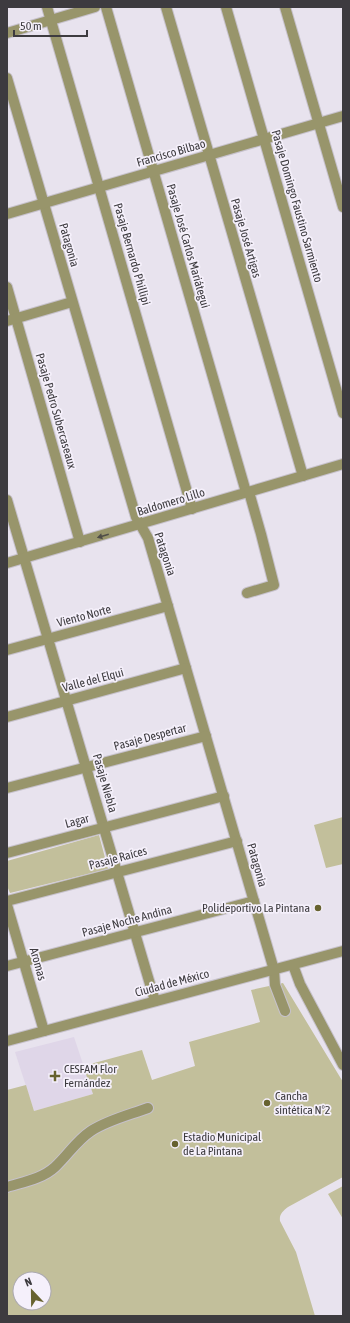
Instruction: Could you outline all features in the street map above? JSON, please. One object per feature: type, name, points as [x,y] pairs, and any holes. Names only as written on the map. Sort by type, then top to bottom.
[{"type":"street","name":"Pasaje Bernardo Phillipi","points":[[47,7],[192,509]]},
{"type":"street","points":[[7,33],[96,7]]},
{"type":"street","name":"Pasaje José Carlos Mariátegui","points":[[106,7],[247,492],[261,534],[274,585],[247,593]]},
{"type":"street","name":"Pasaje José Artigas","points":[[166,7],[208,156],[303,476]]},
{"type":"street","name":"Pasaje Domingo Faustino Sarmiento","points":[[226,7],[343,413]]},
{"type":"street","points":[[285,7],[343,207]]},
{"type":"street","name":"Patagonia","points":[[7,78],[136,518],[148,538],[274,970],[275,985],[285,1011]]},
{"type":"street","name":"Francisco Bilbao","points":[[7,214],[343,116]]},
{"type":"street","name":"Pasaje Pedro Subercaseaux","points":[[7,287],[12,320],[80,542]]},
{"type":"street","points":[[12,320],[72,302]]},
{"type":"street","name":"Baldomero Lillo","points":[[7,563],[343,464]]},
{"type":"street","name":"Pasaje Niebla","points":[[7,500],[155,1001]]},
{"type":"street","name":"Viento Norte","points":[[7,650],[168,606]]},
{"type":"street","name":"Valle del Elqui","points":[[7,717],[186,668]]},
{"type":"street","name":"Pasaje Despertar","points":[[7,788],[206,736]]},
{"type":"street","name":"Lagar","points":[[7,853],[224,796]]},
{"type":"street","name":"Pasaje Raíces","points":[[7,901],[236,841]]},
{"type":"street","name":"Pasaje Noche Andina","points":[[7,966],[254,901]]},
{"type":"street","name":"Aromas","points":[[7,905],[44,1031]]},
{"type":"street","name":"Ciudad de México","points":[[7,1041],[343,951]]},
{"type":"street","points":[[293,965],[300,984],[343,1065]]},
{"type":"street","points":[[7,1187],[50,1171],[79,1140],[92,1130],[109,1122],[148,1108]]},
{"type":"shaded area","points":[[343,817],[343,864],[326,868],[314,825]]},
{"type":"shaded area","points":[[99,835],[108,869],[10,893],[7,886],[7,861]]},
{"type":"shaded area","name":"Estadio Municipal de La Pintana","points":[[283,983],[343,1082],[343,1177],[288,1207],[280,1216],[280,1221],[296,1252],[315,1316],[7,1316],[7,1090],[26,1085],[34,1111],[93,1094],[83,1066],[142,1050],[152,1080],[195,1066],[189,1042],[260,1022],[251,990]]},
{"type":"shaded area","name":"CESFAM Flor Fernández","points":[[74,1037],[93,1094],[34,1111],[15,1052]]},
{"type":"shaded area","points":[[343,1186],[343,1219],[328,1194]]},
{"type":"place","name":"Polideportivo La Pintana","points":[[318,908]]},
{"type":"place","name":"CESFAM Flor Fernández","points":[[55,1076]]},
{"type":"place","name":"Cancha sintética N°2","points":[[267,1103]]},
{"type":"place","name":"Estadio Municipal de La Pintana","points":[[175,1144]]}]
